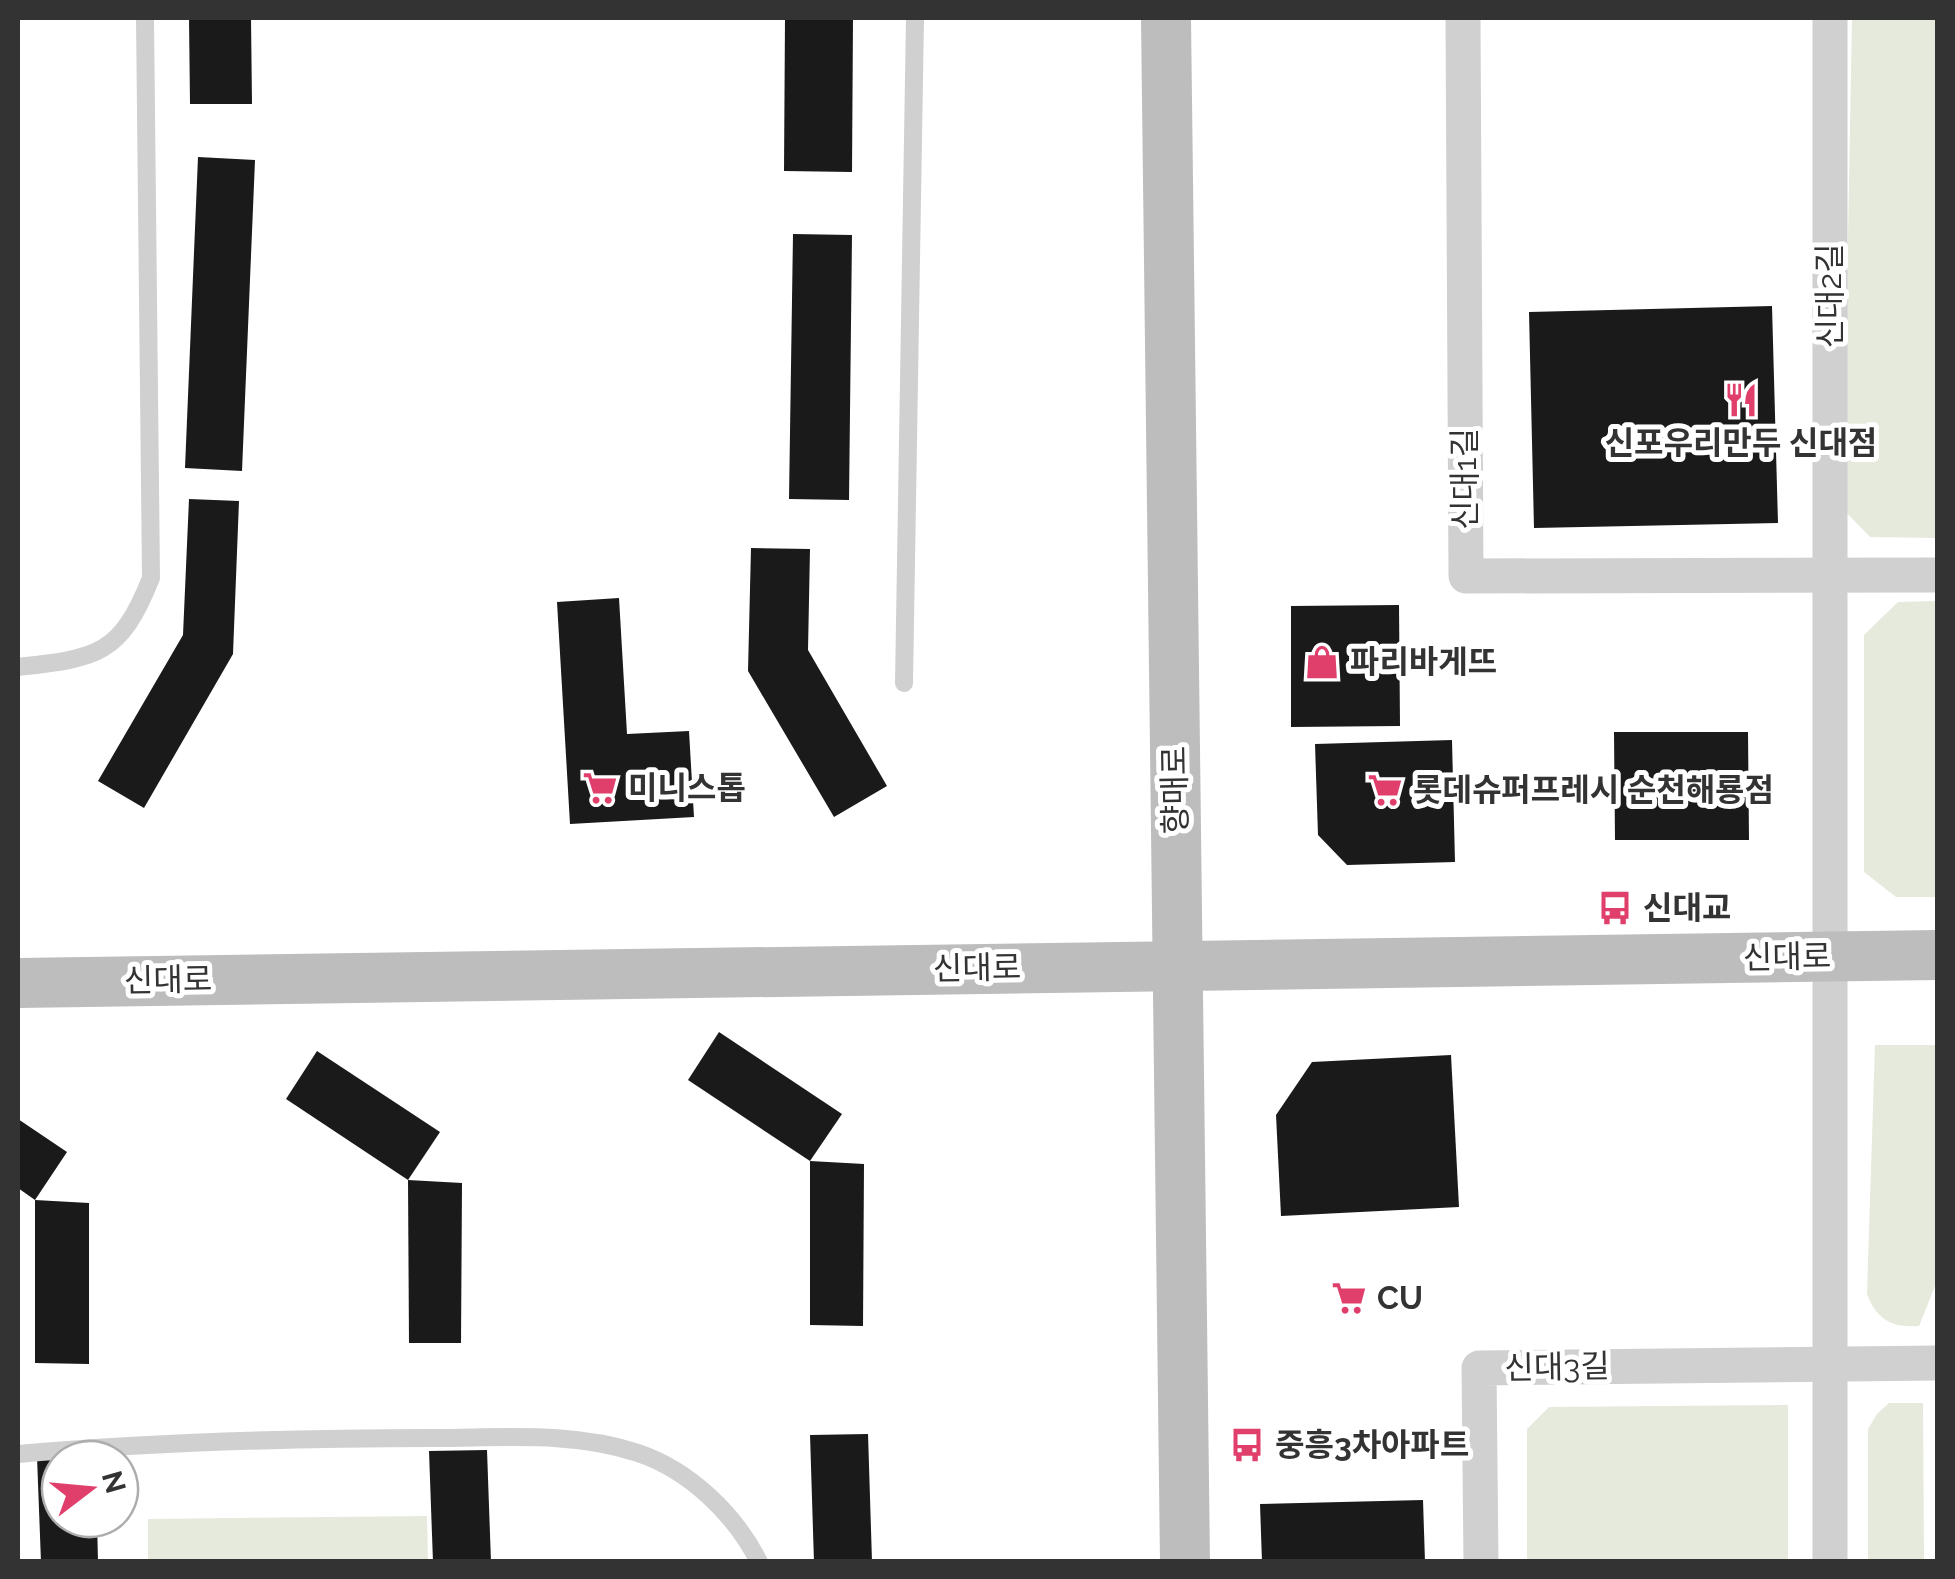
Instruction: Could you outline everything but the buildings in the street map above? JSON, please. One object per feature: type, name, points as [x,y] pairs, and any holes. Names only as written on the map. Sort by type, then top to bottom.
[{"type":"main road","name":"향매로","points":[[1166,18],[1185,1562]]},
{"type":"main road","name":"신대로","points":[[18,983],[1938,956]]},
{"type":"street","name":"신대1길","points":[[1463,18],[1466,576],[1829,575]]},
{"type":"street","name":"신대2길","points":[[1829,956],[1830,18]]},
{"type":"street","points":[[1829,575],[1938,575]]},
{"type":"street","points":[[1829,956],[1830,1562]]},
{"type":"street","name":"신대3길","points":[[1481,1562],[1479,1368],[1925,1363]]},
{"type":"lane","points":[[18,667],[66,661],[104,650],[136,617],[151,578],[145,18]]},
{"type":"lane","points":[[904,683],[915,18]]},
{"type":"lane","points":[[18,1454],[296,1438],[568,1438],[639,1453],[691,1481],[744,1532],[758,1562]]},
{"type":"shaded area","points":[[1852,18],[1937,18],[1937,538],[1870,537],[1843,509]]},
{"type":"shaded area","points":[[1937,601],[1937,897],[1896,897],[1864,872],[1864,635],[1898,602]]},
{"type":"shaded area","points":[[1875,1045],[1937,1045],[1937,1281],[1919,1326],[1887,1320],[1867,1294]]},
{"type":"shaded area","points":[[1889,1403],[1923,1403],[1924,1561],[1868,1561],[1868,1429]]},
{"type":"shaded area","points":[[1788,1405],[1788,1561],[1527,1561],[1527,1429],[1549,1407]]},
{"type":"shaded area","points":[[427,1516],[428,1561],[148,1561],[148,1519]]},
{"type":"place","name":"신포우리만두 신대점","points":[[1741,400]]},
{"type":"place","name":"파리바게뜨","points":[[1322,662]]},
{"type":"place","name":"미니스톱","points":[[600,788]]},
{"type":"place","name":"롯데슈퍼프레시 순천해룡점","points":[[1385,790]]},
{"type":"place","name":"신대교","points":[[1615,908]]},
{"type":"place","name":"CU","points":[[1349,1298]]},
{"type":"place","name":"중흥3차아파트","points":[[1247,1445]]}]
